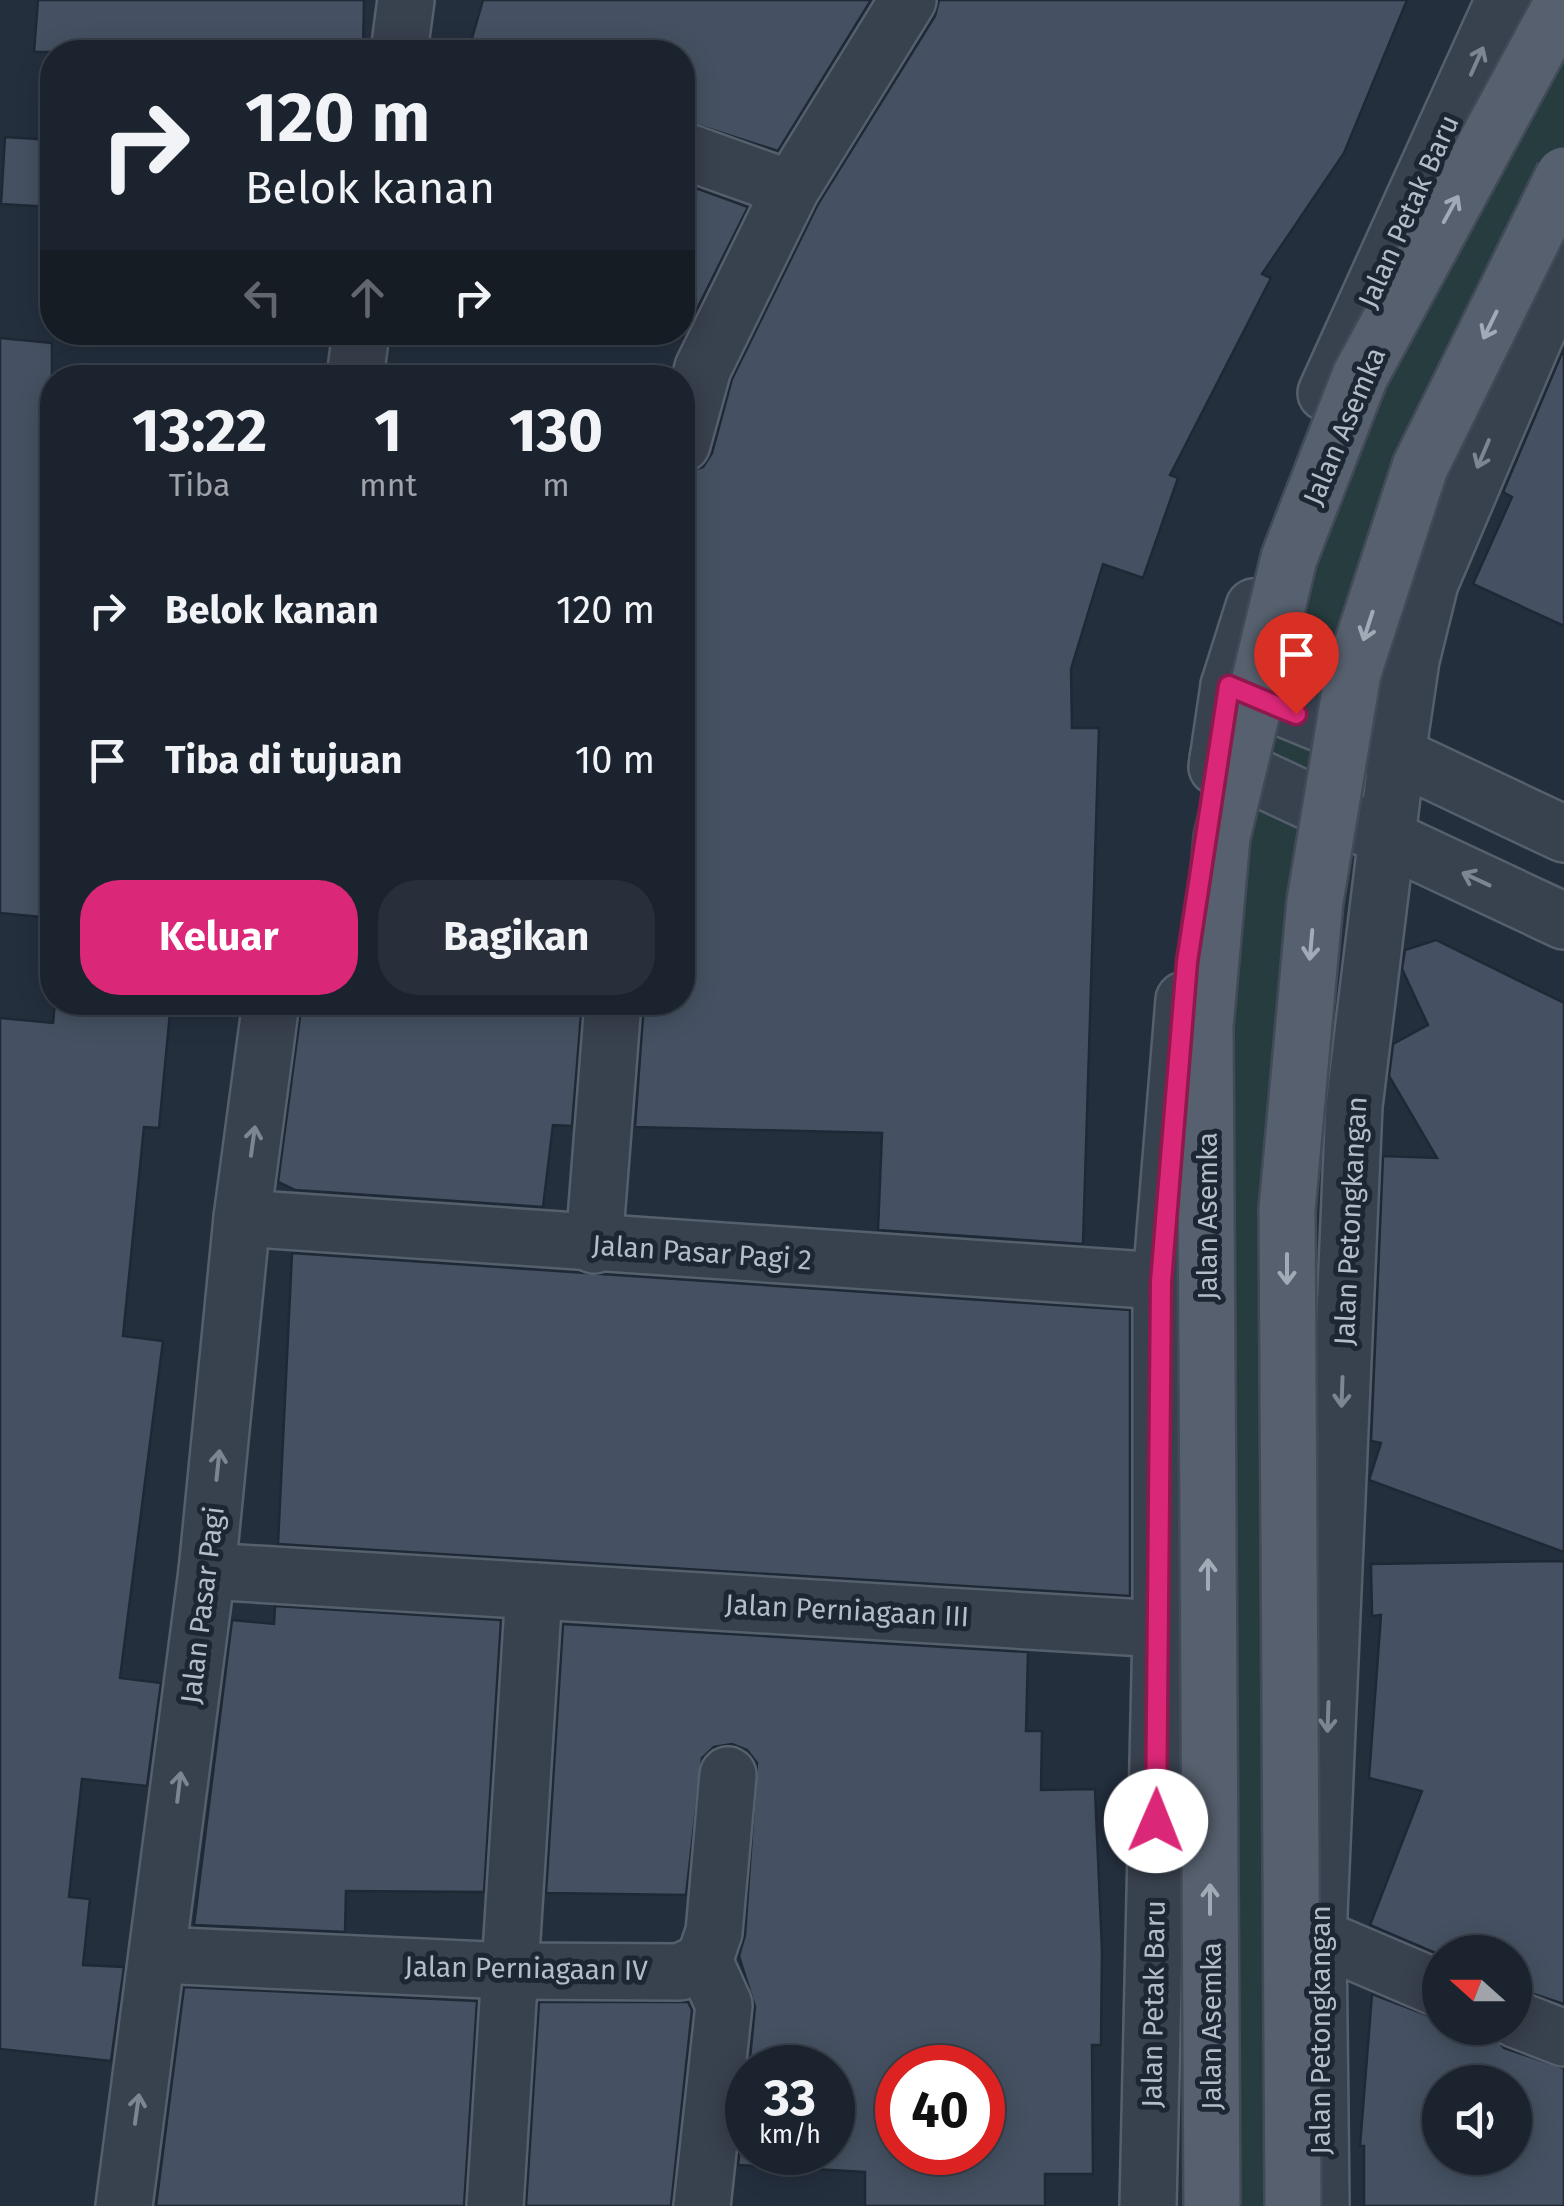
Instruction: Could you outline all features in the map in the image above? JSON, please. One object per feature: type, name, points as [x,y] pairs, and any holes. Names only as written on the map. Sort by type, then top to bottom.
[{"type":"main road","name":"Jalan Asemka","points":[[1212,2206],[1205,1026],[1222,837],[1288,558],[1360,376],[1564,0]]},
{"type":"main road","points":[[1294,2206],[1287,1210],[1315,902],[1353,673],[1420,466],[1564,175]]},
{"type":"street","points":[[695,399],[704,368],[791,189],[908,0]]},
{"type":"street","name":"Jalan Petak Baru","points":[[1148,2206],[1160,1629],[1161,1282],[1187,962],[1229,686],[1318,410],[1504,0]]},
{"type":"street","points":[[695,155],[791,189]]},
{"type":"street","name":"Jalan Petongkangan","points":[[1321,2206],[1318,1937],[1354,1106],[1397,755],[1411,660],[1430,583],[1564,268]]},
{"type":"street","points":[[1229,686],[1397,755],[1564,834]]},
{"type":"street","points":[[1218,759],[1564,921]]},
{"type":"street","name":"Jalan Pasar Pagi","points":[[124,2206],[207,1570],[242,1218],[269,1015]]},
{"type":"street","points":[[594,1245],[612,1015]]},
{"type":"street","name":"Jalan Pasar Pagi 2","points":[[242,1218],[1161,1282]]},
{"type":"street","name":"Jalan Perniagaan III","points":[[207,1570],[1160,1629]]},
{"type":"street","points":[[495,2206],[534,1591]]},
{"type":"street","points":[[702,2206],[724,2005],[704,1961],[714,1932],[728,1775]]},
{"type":"street","points":[[1318,1937],[1422,1981]]},
{"type":"street","name":"Jalan Perniagaan IV","points":[[158,1955],[509,1970],[680,1972],[704,1961]]},
{"type":"street","points":[[1532,2026],[1564,2038]]},
{"type":"green space","points":[[1564,0],[1564,188],[1420,467],[1315,901],[1293,2206],[1212,2206],[1206,1048],[1267,641]]},
{"type":"building","points":[[38,0],[364,0],[363,40],[40,40],[40,52],[34,52]]},
{"type":"building","points":[[483,0],[871,0],[778,151],[695,124],[695,40],[471,40]]},
{"type":"building","points":[[939,0],[1407,0],[1344,153],[1262,274],[1271,278],[1170,475],[1178,478],[1143,578],[1103,564],[1071,669],[1072,728],[1099,728],[1083,1244],[878,1230],[882,1133],[635,1127],[643,1015],[695,1015],[695,470],[703,467],[712,453],[732,379],[818,204],[935,16]]},
{"type":"building","points":[[5,137],[40,139],[40,206],[1,204]]},
{"type":"building","points":[[695,188],[748,207],[695,313]]},
{"type":"building","points":[[0,338],[52,345],[52,365],[40,365],[40,917],[0,913]]},
{"type":"building","points":[[1564,348],[1564,626],[1473,584],[1512,497],[1503,492]]},
{"type":"building","points":[[1436,940],[1564,1003],[1564,1552],[1369,1480],[1381,1443],[1371,1441],[1383,1156],[1437,1158],[1389,1076],[1393,1044],[1428,1025],[1402,969],[1405,950]]},
{"type":"building","points":[[54,1015],[170,1015],[159,1128],[144,1127],[123,1336],[163,1341],[120,1678],[161,1683],[147,1786],[82,1779],[69,1897],[90,1899],[83,1965],[124,1967],[111,2061],[0,2049],[0,1018],[53,1023]]},
{"type":"building","points":[[300,1015],[581,1015],[572,1126],[553,1125],[543,1207],[295,1190],[278,1182]]},
{"type":"building","points":[[292,1253],[1130,1310],[1130,1596],[278,1544]]},
{"type":"building","points":[[1564,1561],[1564,2004],[1532,1994],[1532,1935],[1422,1935],[1422,1947],[1370,1925],[1422,1791],[1369,1778],[1381,1615],[1372,1616],[1371,1564]]},
{"type":"building","points":[[275,1606],[501,1620],[484,1892],[346,1891],[345,1932],[194,1925],[232,1620],[274,1624]]},
{"type":"building","points":[[563,1624],[1028,1652],[1026,1731],[1042,1731],[1041,1790],[1095,1789],[1102,1950],[1101,2045],[1092,2045],[1093,2174],[1045,2174],[1045,2206],[865,2206],[865,2172],[855,2171],[855,2045],[751,2045],[755,2007],[739,1956],[745,1935],[757,1763],[747,1750],[732,1744],[714,1747],[702,1758],[686,1895],[546,1893]]},
{"type":"building","points":[[184,1987],[477,2001],[464,2206],[156,2206]]},
{"type":"building","points":[[1372,1994],[1422,2013],[1422,2045],[1501,2045],[1564,2068],[1564,2206],[1364,2206],[1364,2146],[1360,2146]]},
{"type":"building","points":[[539,2002],[688,2002],[692,2010],[671,2206],[526,2206]]},
{"type":"route","points":[[1156,1821],[1161,1282],[1187,962],[1229,686],[1296,714]]}]
